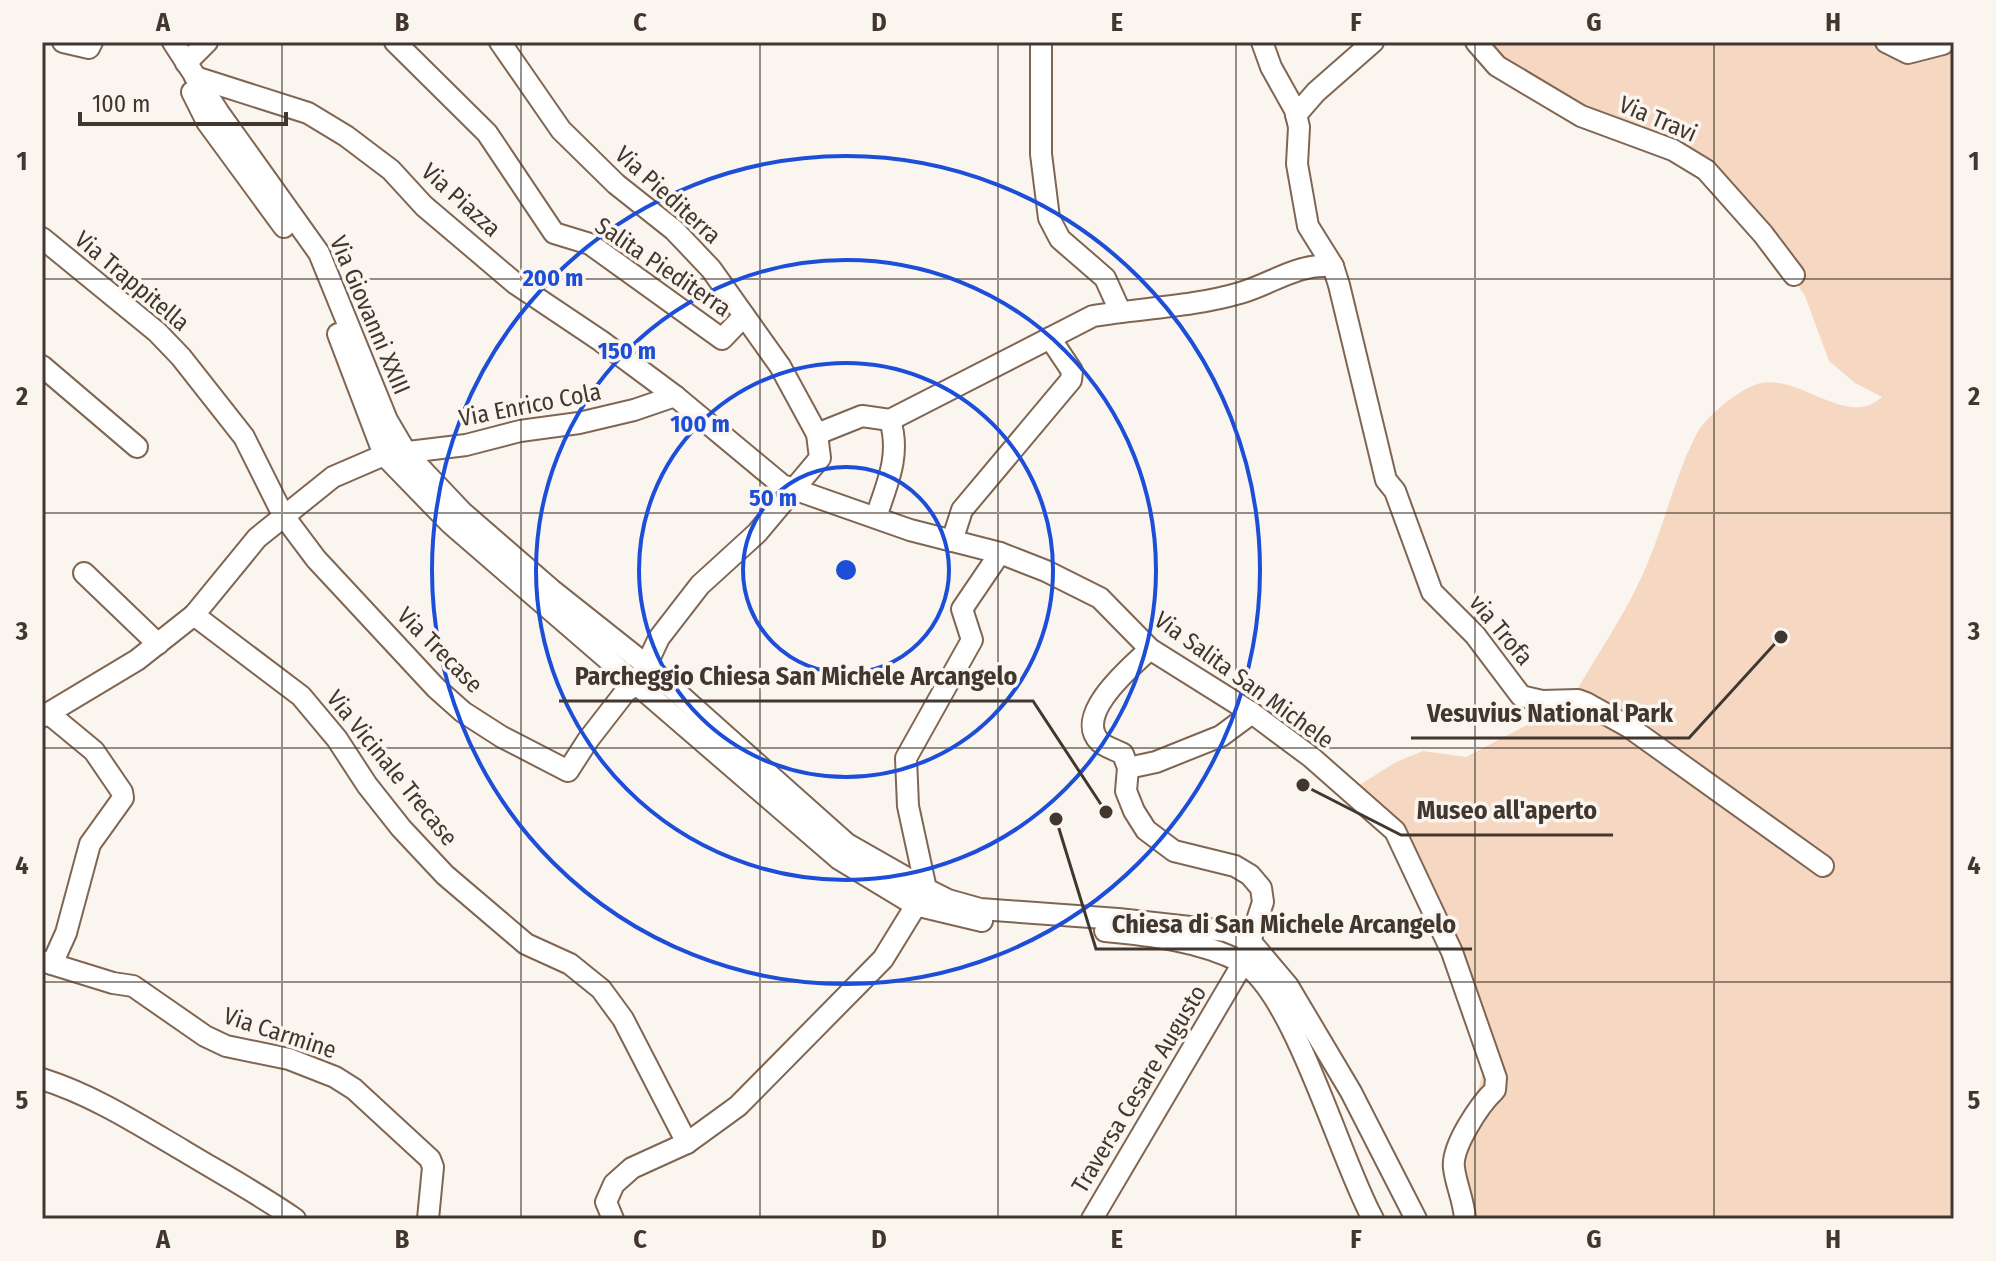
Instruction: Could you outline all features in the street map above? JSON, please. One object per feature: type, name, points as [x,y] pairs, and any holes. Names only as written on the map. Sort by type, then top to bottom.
[{"type":"street","points":[[63,42],[89,48],[92,42]]},
{"type":"street","name":"Via Giovanni XXIII","points":[[162,42],[175,60],[207,122],[308,262],[384,455]]},
{"type":"street","name":"Via Giovanni XXIII","points":[[173,42],[319,253],[387,420],[407,454],[462,512],[553,591],[645,664],[847,844],[921,897]]},
{"type":"street","points":[[191,70],[207,42]]},
{"type":"street","name":"Salita Piediterra","points":[[395,42],[487,133],[554,233],[590,244],[722,339],[744,316]]},
{"type":"street","name":"Via Piediterra","points":[[500,42],[561,130],[616,184],[674,230],[711,269],[780,366],[817,434]]},
{"type":"street","points":[[1041,42],[1041,154],[1049,218],[1060,239],[1105,278],[1120,311]]},
{"type":"street","points":[[1262,42],[1296,115],[1316,92],[1373,42]]},
{"type":"street","name":"Via Travi","points":[[1476,42],[1497,66],[1581,116],[1673,150],[1706,170],[1763,234],[1794,275]]},
{"type":"street","points":[[1886,42],[1908,53],[1943,44]]},
{"type":"street","name":"Via Piazza","points":[[191,70],[308,113],[346,136],[391,170],[424,206],[516,284],[675,396]]},
{"type":"street","name":"via Trofa","points":[[1296,115],[1299,127],[1297,164],[1308,226],[1333,266],[1386,480],[1395,491],[1432,592],[1475,635],[1521,696],[1542,701],[1578,700],[1629,727],[1823,866]]},
{"type":"street","name":"Via Trappitella","points":[[42,238],[157,332],[181,357],[244,437],[267,483]]},
{"type":"street","points":[[637,685],[659,638],[700,585],[757,533],[796,491],[820,458],[817,434],[862,416],[890,420],[1093,316],[1211,300],[1241,293],[1313,264],[1333,266]]},
{"type":"street","points":[[952,541],[962,510],[1071,380],[1072,371],[1050,338]]},
{"type":"street","points":[[42,366],[137,447]]},
{"type":"street","points":[[675,396],[782,485],[796,491]]},
{"type":"street","name":"Via Enrico Cola","points":[[384,455],[466,445],[520,431],[579,423],[675,396]]},
{"type":"street","points":[[876,517],[895,463],[894,432],[890,420]]},
{"type":"street","points":[[47,963],[66,933],[90,844],[123,798],[94,751],[45,715],[137,660],[194,615],[257,538],[283,515],[333,477],[384,455],[451,524],[839,859],[977,921],[1112,932],[1188,943],[1243,963],[1273,992],[1373,1219]]},
{"type":"street","name":"Via Trecase","points":[[267,483],[283,515],[316,559],[436,688],[463,712],[502,737],[568,771],[626,691],[637,685]]},
{"type":"street","name":"Via Salita San Michele","points":[[796,491],[952,541],[1000,553],[1046,571],[1100,598],[1150,649],[1252,713],[1311,757],[1395,831],[1452,952],[1496,1078],[1495,1090],[1466,1131],[1453,1165],[1465,1219]]},
{"type":"street","points":[[613,1219],[606,1202],[614,1184],[632,1168],[687,1143],[738,1106],[883,959],[921,897],[908,806],[906,758],[972,640],[962,609],[1000,553]]},
{"type":"street","points":[[84,573],[158,644]]},
{"type":"street","name":"Via Vicinale Trecase","points":[[194,615],[301,696],[337,739],[367,785],[401,828],[445,875],[526,944],[570,964],[601,989],[623,1019],[687,1143]]},
{"type":"street","points":[[1150,649],[1104,696],[1095,715],[1094,729],[1100,742],[1123,754],[1128,768],[1156,762],[1221,736],[1252,713]]},
{"type":"street","name":"Traversa Cesare Augusto","points":[[1092,1219],[1243,963],[1263,902],[1261,888],[1250,875],[1235,866],[1174,851],[1146,830],[1126,791],[1128,768]]},
{"type":"street","points":[[921,897],[948,900],[980,909],[1226,931],[1250,941],[1288,986],[1351,1092],[1416,1219]]},
{"type":"street","name":"Via Carmine","points":[[47,963],[133,986],[205,1036],[226,1046],[289,1059],[335,1077],[354,1089],[430,1159],[433,1167],[428,1219]]},
{"type":"street","points":[[42,1079],[69,1087],[124,1116],[260,1194],[295,1219]]},
{"type":"shaded area","points":[[1464,42],[1954,42],[1954,1219],[1451,1219],[1456,1207],[1444,1165],[1479,1087],[1486,1062],[1442,939],[1393,841],[1339,798],[1396,762],[1423,751],[1466,757],[1529,724],[1547,704],[1574,695],[1634,593],[1696,435],[1707,420],[1734,396],[1761,383],[1777,383],[1839,405],[1854,407],[1868,405],[1882,397],[1855,383],[1829,361],[1805,296],[1768,239],[1696,160],[1599,127],[1511,86]]},
{"type":"place","name":"Vesuvius National Park","points":[[1781,637]]},
{"type":"place","name":"Museo all'aperto","points":[[1303,785]]},
{"type":"place","name":"Parcheggio Chiesa San Michele Arcangelo","points":[[1106,812]]},
{"type":"place","name":"Chiesa di San Michele Arcangelo","points":[[1056,819]]}]
